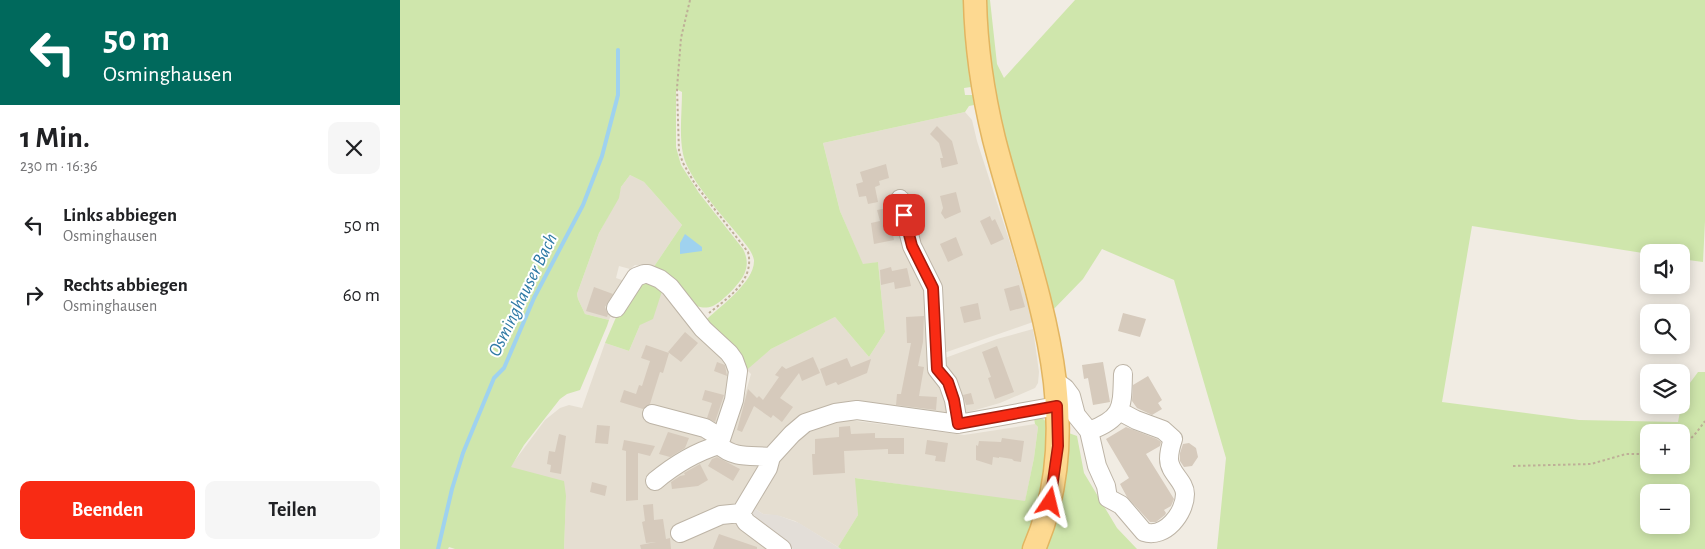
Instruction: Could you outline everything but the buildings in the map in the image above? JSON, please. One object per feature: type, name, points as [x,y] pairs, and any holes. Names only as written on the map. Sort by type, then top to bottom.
[{"type":"main road","points":[[975,0],[979,51],[988,112],[1046,326],[1055,382],[1058,446],[1045,519],[1034,549]]},
{"type":"street","points":[[900,199],[912,246],[933,288],[937,369],[948,382],[954,400],[958,424]]},
{"type":"street","points":[[616,308],[636,277],[648,274],[665,282],[697,322],[723,347],[737,366],[734,400],[720,441],[696,453],[666,472],[655,482]]},
{"type":"street","points":[[1089,431],[1110,421],[1119,411],[1122,374]]},
{"type":"street","points":[[1055,382],[1066,388],[1071,396],[1076,415],[1089,431],[1097,466],[1106,486],[1108,498],[1121,505],[1144,532],[1149,533],[1166,528],[1176,520],[1183,507],[1185,492],[1170,466],[1169,458],[1173,439],[1163,430],[1136,420],[1119,411]]},
{"type":"street","points":[[741,513],[768,468],[771,457],[805,423],[835,413],[857,410],[944,424],[958,424],[1057,406]]},
{"type":"street","points":[[652,414],[705,428],[720,441],[725,451],[739,456],[771,457]]},
{"type":"street","points":[[680,533],[721,515],[741,513]]},
{"type":"street","points":[[741,513],[746,522],[782,549]]},
{"type":"path","points":[[690,0],[681,38],[678,78],[678,140],[682,163],[695,184],[748,252],[750,264],[747,275],[736,290],[697,322]]},
{"type":"path","points":[[1690,439],[1705,421]]},
{"type":"path","points":[[1513,466],[1591,464],[1626,454],[1640,454]]},
{"type":"shaded area","points":[[965,112],[972,120],[1033,322],[941,354],[937,291],[915,244],[908,216],[910,204],[907,191],[895,194],[910,252],[929,289],[933,325],[933,368],[947,390],[951,414],[862,404],[839,404],[810,413],[795,422],[769,446],[749,451],[728,446],[751,374],[746,369],[771,349],[835,317],[869,357],[885,332],[878,262],[863,265],[840,211],[823,143]]},
{"type":"shaded area","points":[[630,175],[644,182],[682,225],[653,268],[635,265],[630,269],[619,266],[616,278],[625,281],[609,320],[585,314],[577,294],[599,233],[618,198],[621,187]]},
{"type":"shaded area","points":[[663,288],[734,373],[715,451],[763,464],[742,499],[773,549],[564,549],[566,496],[510,467],[545,420],[560,408],[569,405],[582,408],[605,343],[629,351],[640,325]]},
{"type":"shaded area","points":[[1033,329],[1039,372],[1038,383],[1035,388],[1000,403],[965,413],[940,362],[945,358],[997,339]]},
{"type":"shaded area","points":[[849,420],[964,435],[1035,424],[1038,427],[1025,502],[856,478],[858,515],[838,547],[795,521],[763,514],[751,506],[779,458],[799,436],[811,429]]},
{"type":"shaded area","points":[[751,506],[763,514],[777,515],[799,523],[841,549],[793,549],[751,518]]},
{"type":"green space","points":[[400,0],[963,0],[971,87],[964,88],[965,95],[973,95],[974,105],[969,106],[965,112],[823,143],[840,211],[863,264],[878,262],[885,332],[869,357],[835,317],[771,349],[742,374],[706,323],[707,319],[744,284],[753,268],[754,260],[748,248],[710,202],[687,165],[681,139],[682,92],[676,89],[676,147],[681,165],[699,193],[743,249],[747,263],[743,276],[736,286],[721,300],[713,306],[703,307],[697,306],[640,266],[653,268],[682,225],[644,182],[630,175],[621,187],[619,198],[599,233],[577,294],[585,314],[609,320],[607,326],[580,390],[567,394],[560,399],[524,445],[511,467],[564,481],[566,496],[564,549],[455,549],[449,547],[448,549],[400,549]]},
{"type":"green space","points":[[982,0],[990,0],[997,64],[1004,78],[1075,0],[1705,0],[1705,221],[1703,262],[1690,260],[1690,244],[1640,244],[1640,253],[1472,226],[1442,402],[1579,420],[1678,422],[1680,414],[1690,414],[1690,383],[1698,372],[1705,372],[1705,549],[1217,549],[1226,458],[1174,280],[1102,249],[1083,279],[1049,314],[995,110]]},
{"type":"green space","points":[[640,279],[663,288],[653,319],[640,325],[629,351],[605,343],[620,308]]},
{"type":"green space","points":[[1038,417],[1049,424],[1049,461],[1026,549],[841,549],[838,547],[858,515],[855,478],[1025,501],[1038,427],[1035,424],[1034,418]]},
{"type":"green space","points":[[1066,432],[1077,436],[1084,473],[1117,528],[1137,549],[1046,549],[1054,522]]},
{"type":"water","points":[[685,234],[702,247],[702,251],[680,254],[680,243]]},
{"type":"waterway","name":"Osminghauser Bach","points":[[438,549],[452,489],[463,453],[494,378],[504,368],[534,298],[583,205],[602,156],[618,95],[618,50]]},
{"type":"route","points":[[904,215],[912,246],[933,288],[937,369],[948,382],[954,400],[958,424],[1057,406],[1058,446],[1050,502]]}]
